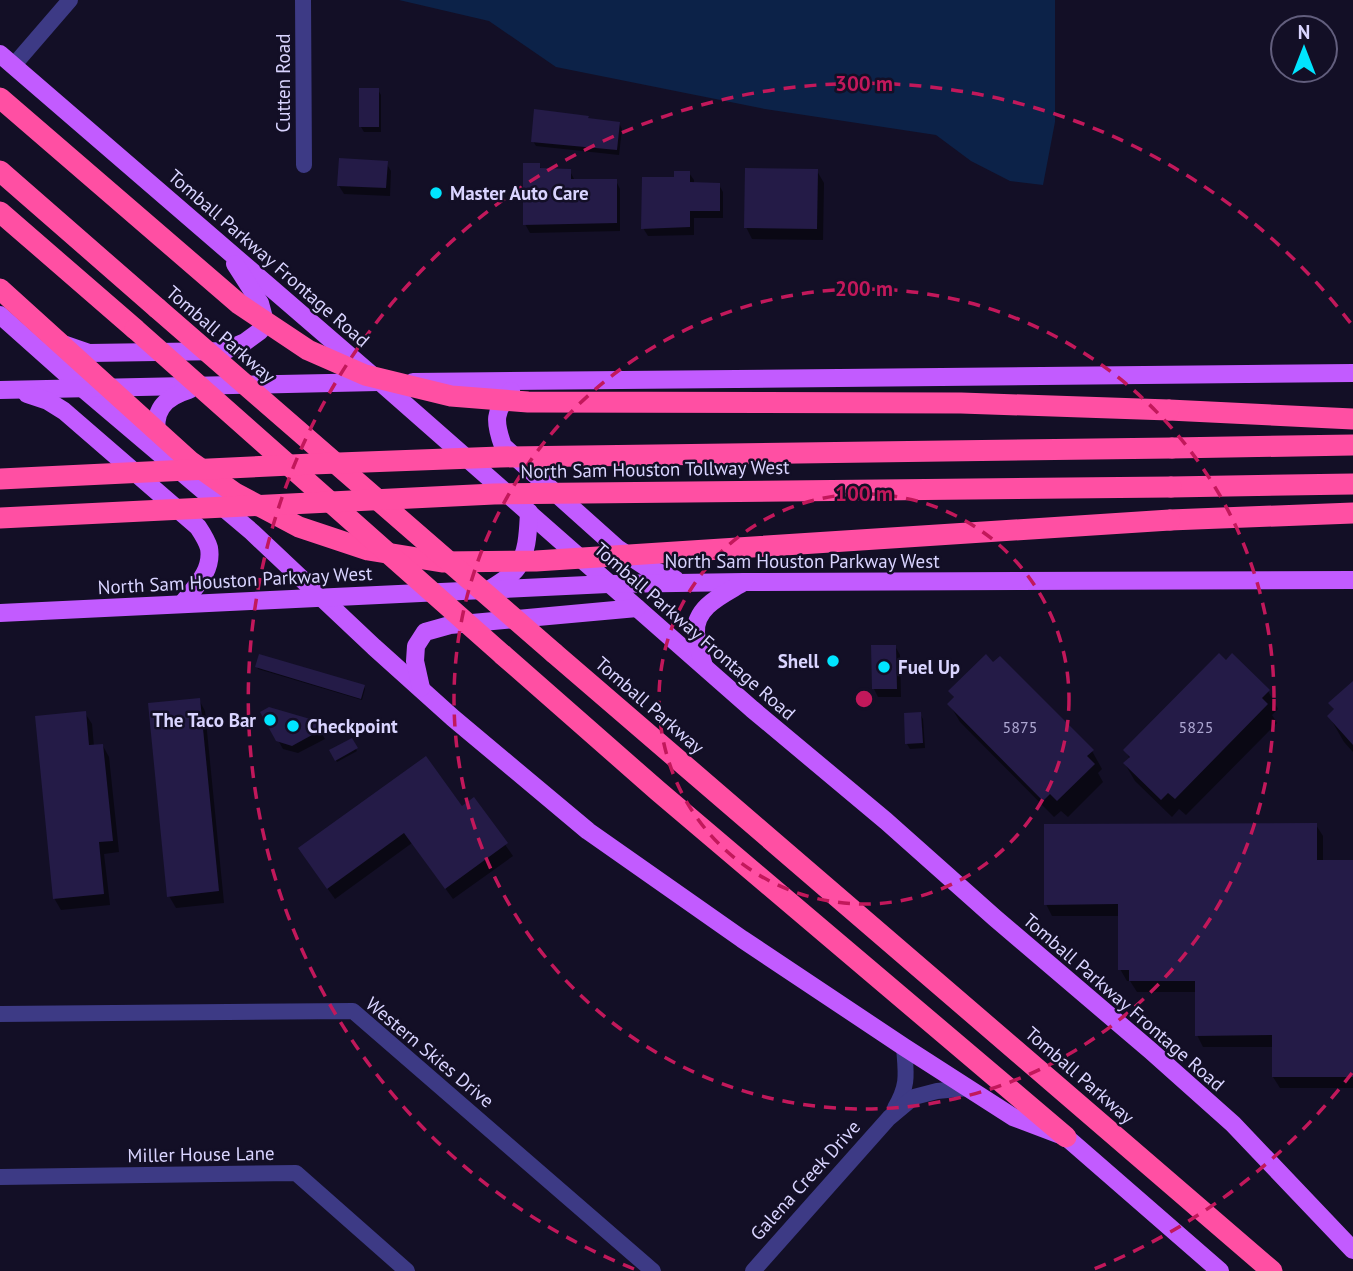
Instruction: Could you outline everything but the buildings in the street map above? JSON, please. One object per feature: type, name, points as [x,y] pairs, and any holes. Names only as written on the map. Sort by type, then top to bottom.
[{"type":"highway","points":[[0,97],[239,304],[308,350],[365,375],[451,396],[528,402],[961,403],[1353,419]]},
{"type":"highway","name":"Tomball Parkway","points":[[0,171],[554,653],[1272,1271]]},
{"type":"highway","points":[[0,212],[668,800],[1066,1138]]},
{"type":"highway","points":[[0,289],[190,461],[223,485],[299,527],[368,550],[442,562],[536,561],[1170,520],[1353,513]]},
{"type":"highway","name":"North Sam Houston Tollway West","points":[[0,479],[487,458],[1353,445]]},
{"type":"highway","name":"North Sam Houston Tollway West","points":[[0,518],[494,494],[1353,484]]},
{"type":"main road","name":"Tomball Parkway Frontage Road","points":[[6,60],[380,382],[761,717],[886,821],[1152,1051],[1233,1124],[1353,1250]]},
{"type":"main road","points":[[0,314],[46,338],[89,353],[223,351],[246,342],[260,331],[264,318],[260,303],[220,243]]},
{"type":"main road","points":[[0,314],[82,388],[252,532],[453,718],[588,831],[742,939],[904,1047],[1013,1117],[1066,1138],[1220,1271]]},
{"type":"main road","points":[[7,390],[533,380],[1353,373]]},
{"type":"main road","points":[[533,380],[512,389],[500,404],[496,427],[503,446],[617,548],[646,567],[685,583]]},
{"type":"main road","points":[[171,463],[157,437],[160,408],[174,396],[206,385]]},
{"type":"main road","points":[[7,390],[48,401],[64,411],[198,527],[208,546],[209,562],[204,577],[182,604]]},
{"type":"main road","points":[[490,589],[517,568],[528,535],[529,512]]},
{"type":"main road","name":"North Sam Houston Parkway West","points":[[0,613],[608,584],[1353,580]]},
{"type":"main road","points":[[704,666],[696,634],[696,621],[701,612],[714,601],[745,582]]},
{"type":"main road","points":[[421,688],[415,662],[416,646],[425,632],[450,625],[637,608]]},
{"type":"street","points":[[6,60],[70,0]]},
{"type":"street","name":"Cutten Road","points":[[303,0],[304,165]]},
{"type":"street","name":"Western Skies Drive","points":[[0,1014],[352,1011],[653,1271]]},
{"type":"street","name":"Galena Creek Drive","points":[[889,1118],[903,1094],[906,1077],[904,1047]]},
{"type":"street","name":"Galena Creek Drive","points":[[753,1271],[889,1118],[914,1097],[937,1091],[968,1088]]},
{"type":"street","name":"Miller House Lane","points":[[0,1177],[296,1173],[407,1271]]},
{"type":"water","points":[[399,0],[1055,0],[1055,122],[1043,185],[1010,181],[971,161],[936,135],[765,109],[556,67],[489,21]]},
{"type":"place","name":"Master Auto Care","points":[[436,193]]},
{"type":"place","name":"Shell","points":[[833,661]]},
{"type":"place","name":"Fuel Up","points":[[884,667]]},
{"type":"place","name":"The Taco Bar","points":[[270,720]]},
{"type":"place","name":"Checkpoint","points":[[293,726]]}]
